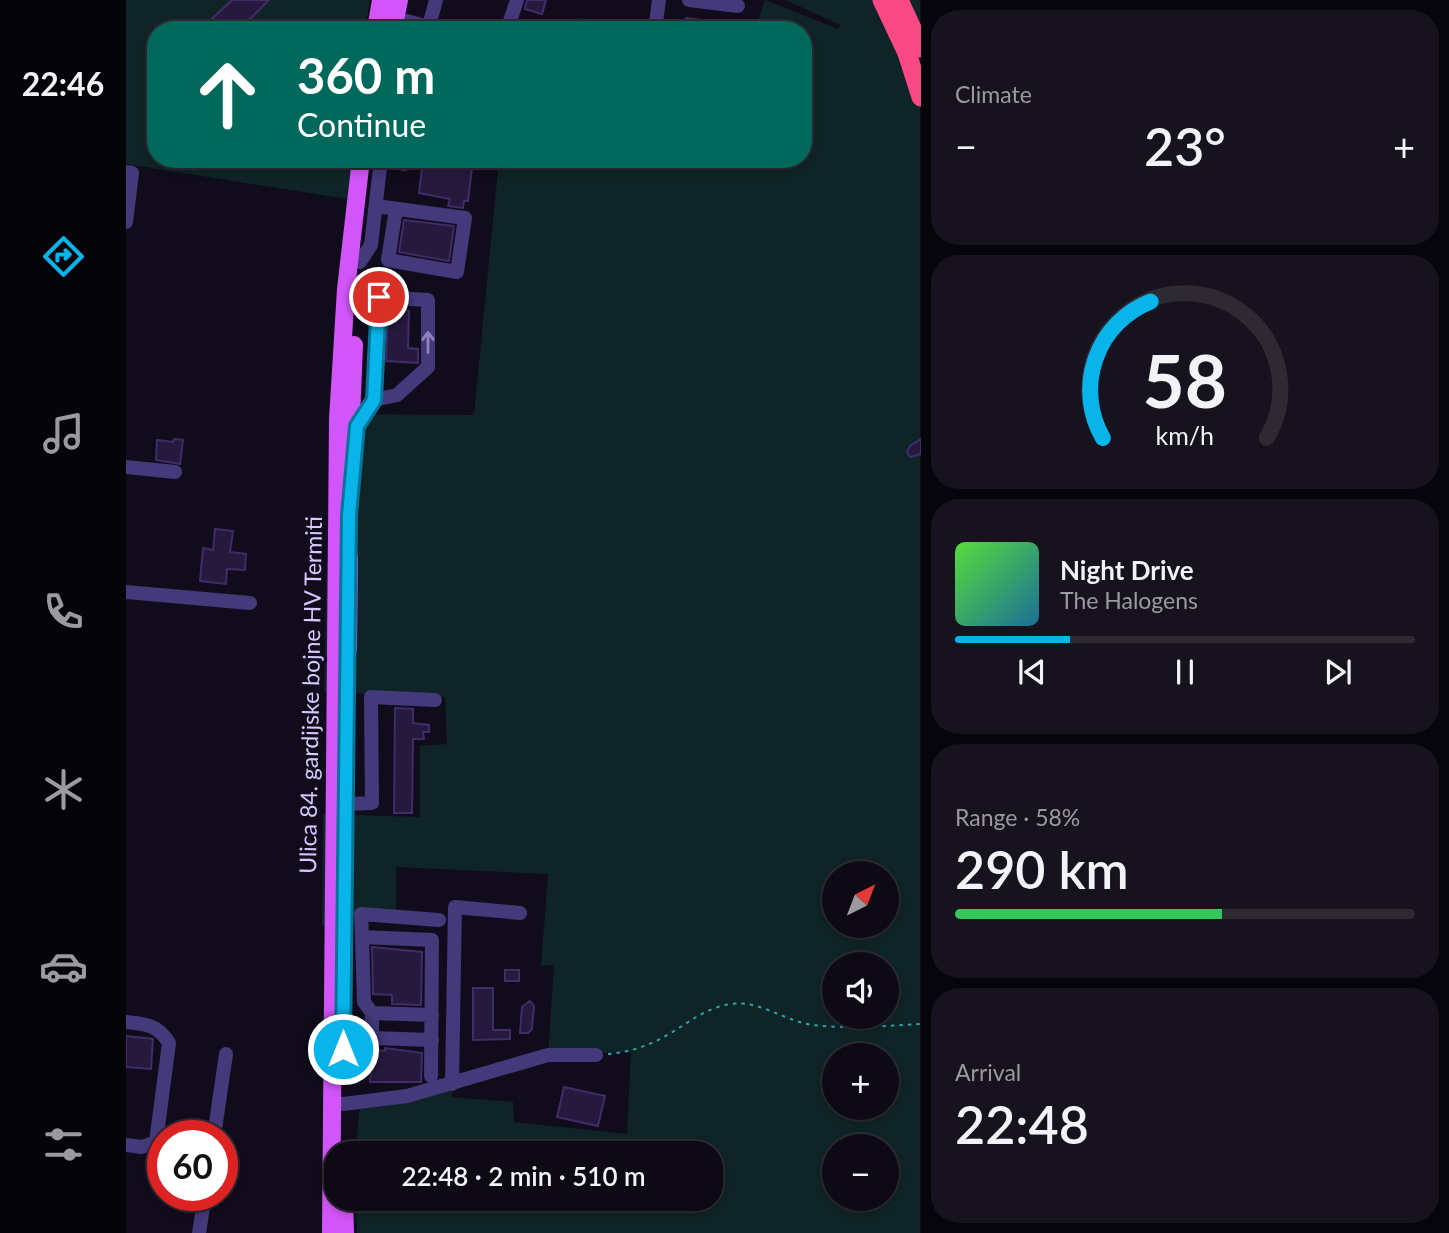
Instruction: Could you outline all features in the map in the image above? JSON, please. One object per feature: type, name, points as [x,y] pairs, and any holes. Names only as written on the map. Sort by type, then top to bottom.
[{"type":"highway","points":[[882,0],[907,53],[920,97]]},
{"type":"highway","points":[[899,0],[920,48]]},
{"type":"main road","points":[[378,21],[382,0]]},
{"type":"main road","name":"Ulica 84. gardijske bojne HV Termiti","points":[[331,1233],[338,419],[346,289],[360,168]]},
{"type":"main road","name":"Ulica 84. gardijske bojne HV Termiti","points":[[344,1141],[349,515],[358,282],[372,168]]},
{"type":"main road","points":[[344,1211],[345,1233]]},
{"type":"street","points":[[435,21],[436,0]]},
{"type":"street","points":[[510,21],[517,0]]},
{"type":"street","points":[[656,21],[659,0]]},
{"type":"street","points":[[690,0],[738,6]]},
{"type":"street","points":[[360,262],[371,245],[380,168]]},
{"type":"street","points":[[126,172],[132,173],[126,222]]},
{"type":"street","points":[[376,205],[465,218],[457,272],[388,260],[396,209]]},
{"type":"street","points":[[358,282],[379,297],[428,300],[428,367],[397,395],[374,400]]},
{"type":"street","points":[[349,515],[357,426],[374,400],[379,297]]},
{"type":"street","points":[[126,467],[175,472]]},
{"type":"street","points":[[126,592],[250,603]]},
{"type":"street","points":[[346,804],[372,803],[372,697],[435,700]]},
{"type":"street","points":[[453,1084],[455,907],[520,914]]},
{"type":"street","points":[[432,1027],[372,1038],[372,1013],[364,1002],[362,914],[439,920]]},
{"type":"street","points":[[362,937],[432,940],[431,1076]]},
{"type":"street","points":[[372,1013],[453,1030]]},
{"type":"street","points":[[126,1021],[148,1024],[161,1030],[169,1043],[156,1142],[142,1147],[126,1145]]},
{"type":"street","points":[[216,1120],[226,1054]]},
{"type":"street","points":[[343,1104],[407,1096],[548,1055],[596,1055]]},
{"type":"street","points":[[199,1233],[202,1211]]},
{"type":"path","points":[[596,1055],[631,1052],[668,1035],[696,1015],[734,1004],[755,1004],[783,1018],[813,1025],[874,1027],[920,1024]]},
{"type":"green space","points":[[126,0],[370,0],[366,21],[147,21],[147,167],[126,164]]},
{"type":"green space","points":[[765,0],[838,29],[840,25],[786,0],[920,0],[920,1233],[357,1233],[356,1211],[723,1211],[723,1141],[356,1141],[360,1105],[452,1084],[452,1097],[513,1102],[514,1122],[627,1134],[631,1052],[548,1055],[554,965],[541,966],[548,874],[396,867],[396,914],[355,914],[322,926],[323,814],[420,817],[420,746],[447,744],[445,697],[324,692],[328,523],[344,414],[474,415],[498,168],[812,168],[812,21],[758,21]]},
{"type":"green space","points":[[579,18],[592,21],[554,21]]},
{"type":"green space","points":[[151,168],[353,168],[348,199]]},
{"type":"building","points":[[232,0],[269,0],[248,21],[210,21]]},
{"type":"building","points":[[527,0],[546,0],[542,14],[525,9]]},
{"type":"building","points":[[686,18],[709,21],[685,21]]},
{"type":"building","points":[[422,168],[472,168],[468,201],[464,201],[463,208],[448,206],[450,199],[419,193]]},
{"type":"building","points":[[404,220],[454,226],[449,261],[399,252]]},
{"type":"building","points":[[388,307],[409,311],[408,348],[418,349],[418,363],[386,361]]},
{"type":"building","points":[[174,439],[183,440],[180,464],[156,460],[157,440],[173,442]]},
{"type":"building","points":[[921,439],[921,454],[910,457],[907,452],[910,446]]},
{"type":"building","points":[[215,529],[233,531],[230,552],[246,554],[245,570],[227,569],[226,584],[200,581],[203,548],[213,550]]},
{"type":"building","points":[[395,708],[413,709],[413,723],[429,725],[429,732],[423,732],[424,739],[413,739],[412,813],[394,813]]},
{"type":"building","points":[[372,947],[422,952],[421,1005],[392,1004],[392,995],[373,994]]},
{"type":"building","points":[[505,970],[519,970],[519,981],[505,981]]},
{"type":"building","points":[[473,988],[493,988],[493,1030],[510,1030],[510,1039],[473,1040]]},
{"type":"building","points":[[530,1001],[534,1006],[532,1029],[528,1033],[520,1033],[522,1007]]},
{"type":"building","points":[[126,1036],[153,1039],[151,1069],[126,1067]]},
{"type":"building","points":[[385,1048],[422,1053],[421,1082],[370,1082],[372,1050],[385,1051]]},
{"type":"building","points":[[564,1087],[605,1096],[598,1126],[557,1117]]},
{"type":"route","points":[[343,1049],[349,515],[357,426],[374,400],[379,297]]}]
